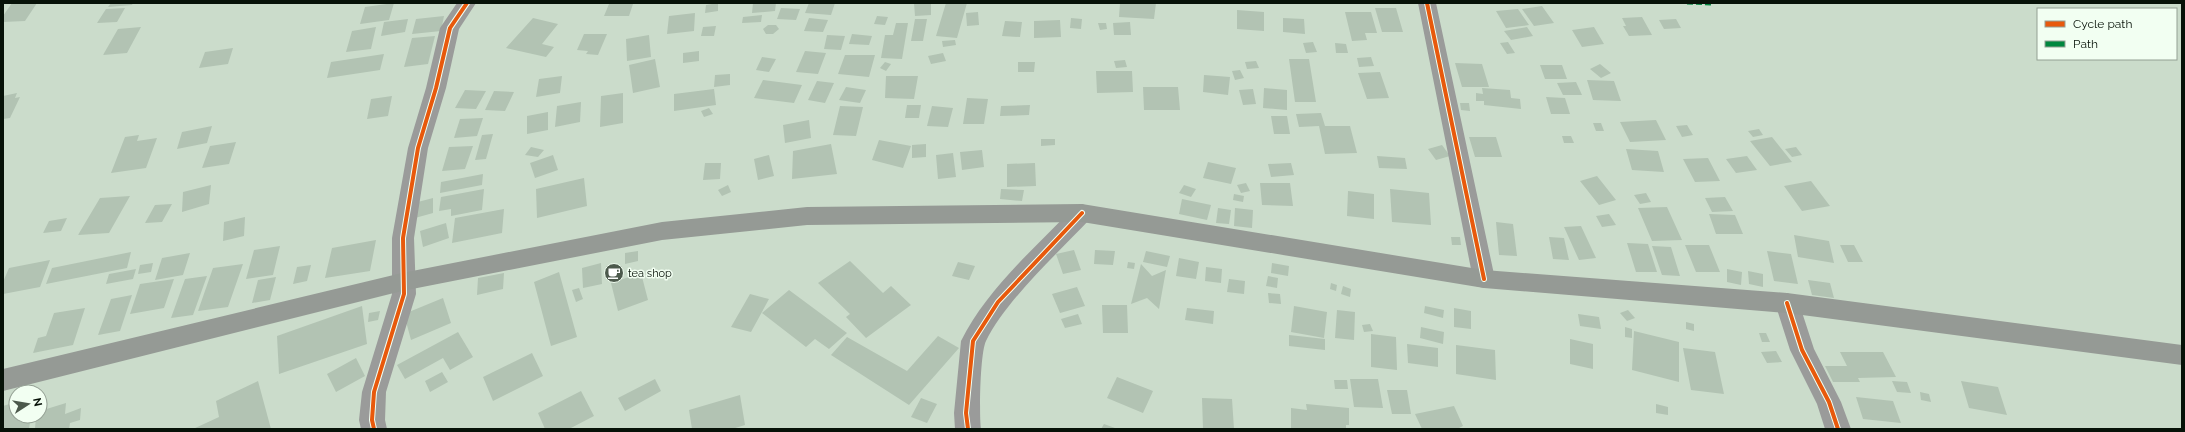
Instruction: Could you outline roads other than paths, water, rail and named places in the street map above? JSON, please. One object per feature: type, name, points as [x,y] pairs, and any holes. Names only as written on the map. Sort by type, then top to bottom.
[{"type":"highway","points":[[3,380],[402,282],[662,231],[800,217],[1082,213],[1484,279],[1787,303],[2182,355]]},
{"type":"street","points":[[374,429],[372,420],[374,392],[404,294],[402,282],[403,238],[418,148],[436,88],[450,28],[467,3]]},
{"type":"street","points":[[1427,3],[1484,279]]},
{"type":"street","points":[[968,429],[966,413],[973,341],[998,302],[1082,213]]},
{"type":"street","points":[[1787,303],[1802,350],[1829,402],[1838,429]]},
{"type":"place","name":"tea shop","points":[[614,273]]}]
